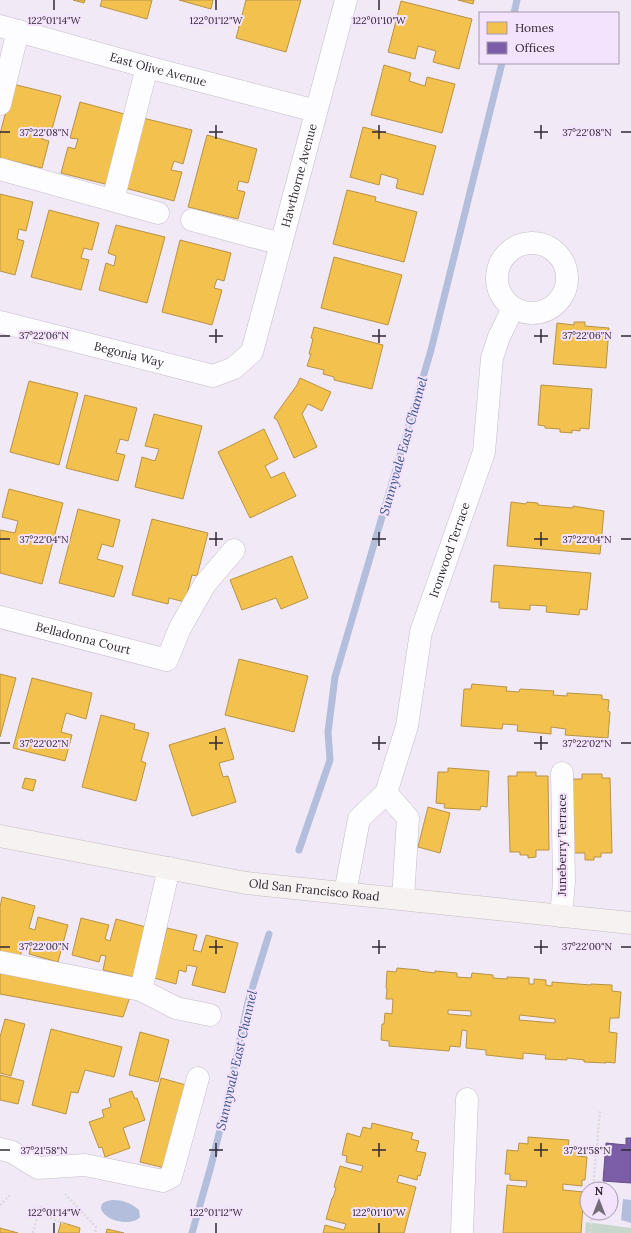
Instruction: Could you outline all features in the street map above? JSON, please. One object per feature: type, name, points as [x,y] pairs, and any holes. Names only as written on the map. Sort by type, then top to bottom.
[{"type":"main road","name":"Old San Francisco Road","points":[[0,836],[246,883],[631,924]]},
{"type":"street","name":"Hawthorne Avenue","points":[[252,352],[346,0]]},
{"type":"street","name":"East Olive Avenue","points":[[9,29],[146,67],[316,111]]},
{"type":"street","points":[[0,104],[9,29]]},
{"type":"street","points":[[114,200],[146,67]]},
{"type":"street","points":[[0,169],[158,213]]},
{"type":"street","points":[[192,220],[281,244]]},
{"type":"street","name":"Ironwood Terrace","points":[[345,893],[360,819],[386,793],[407,726],[421,632],[484,452],[492,358],[499,337],[513,308]]},
{"type":"street","name":"Begonia Way","points":[[0,322],[213,376],[234,368],[252,352]]},
{"type":"street","name":"Belladonna Court","points":[[0,617],[167,660],[180,628],[205,584],[234,550]]},
{"type":"street","name":"Juneberry Terrace","points":[[561,916],[564,882],[562,773]]},
{"type":"street","points":[[386,793],[408,818],[403,899]]},
{"type":"street","points":[[141,990],[169,868]]},
{"type":"street","points":[[0,962],[141,990],[176,1008],[210,1015]]},
{"type":"street","points":[[0,1149],[12,1152],[38,1168],[85,1165],[163,1181],[171,1177],[198,1078]]},
{"type":"street","points":[[462,1233],[467,1099]]},
{"type":"path","points":[[595,1181],[600,1111]]},
{"type":"path","points":[[65,1194],[96,1227],[95,1233]]},
{"type":"path","points":[[0,1205],[10,1195]]},
{"type":"path","points":[[33,1233],[40,1206],[47,1216],[66,1224]]},
{"type":"path","points":[[590,1233],[591,1221]]},
{"type":"green space","points":[[586,1222],[631,1228],[631,1233],[585,1233]]},
{"type":"water","points":[[623,1199],[631,1200],[631,1223],[621,1220]]},
{"type":"water","points":[[113,1200],[124,1201],[133,1205],[139,1210],[140,1217],[131,1222],[125,1222],[108,1217],[103,1213],[101,1206],[105,1202]]},
{"type":"building: Homes","points":[[73,0],[85,0],[84,3]]},
{"type":"building: Homes","points":[[102,0],[152,0],[147,19],[100,6]]},
{"type":"building: Homes","points":[[179,0],[213,0],[211,9]]},
{"type":"building: Homes","points":[[246,0],[301,0],[286,52],[236,38]]},
{"type":"building: Homes","points":[[458,0],[474,0],[473,4]]},
{"type":"building: Homes","points":[[401,1],[472,19],[459,69],[433,62],[436,51],[418,46],[415,59],[388,52]]},
{"type":"building: Homes","points":[[384,65],[411,73],[409,81],[425,86],[427,77],[455,84],[442,133],[371,115]]},
{"type":"building: Homes","points":[[13,84],[61,96],[51,133],[44,131],[42,139],[49,141],[42,168],[0,158],[0,134]]},
{"type":"building: Homes","points":[[80,102],[128,115],[109,185],[61,173],[68,147],[75,149],[78,139],[70,138]]},
{"type":"building: Homes","points":[[143,118],[192,130],[183,164],[174,161],[171,170],[182,172],[174,201],[125,188]]},
{"type":"building: Homes","points":[[363,127],[436,146],[423,195],[396,188],[398,179],[381,174],[379,185],[350,177]]},
{"type":"building: Homes","points":[[207,135],[257,149],[248,183],[239,181],[237,190],[245,192],[238,219],[188,207]]},
{"type":"building: Homes","points":[[347,190],[376,197],[375,201],[417,212],[404,262],[333,244]]},
{"type":"building: Homes","points":[[0,194],[33,202],[26,231],[19,229],[17,239],[24,241],[15,275],[0,271]]},
{"type":"building: Homes","points":[[49,210],[99,223],[92,250],[84,248],[81,258],[89,260],[81,290],[31,277]]},
{"type":"building: Homes","points":[[116,225],[165,237],[147,303],[99,290],[106,263],[114,266],[116,256],[108,253]]},
{"type":"building: Homes","points":[[180,240],[231,253],[224,281],[217,279],[214,288],[222,290],[212,325],[162,312]]},
{"type":"building: Homes","points":[[334,257],[402,275],[388,325],[321,308]]},
{"type":"building: Homes","points":[[574,322],[585,322],[585,326],[609,328],[606,368],[553,364],[557,323],[574,325]]},
{"type":"building: Homes","points":[[314,327],[383,345],[372,389],[334,380],[334,377],[323,374],[324,370],[307,366],[311,354],[309,354],[313,339],[311,338]]},
{"type":"building: Homes","points":[[300,378],[331,392],[322,411],[308,404],[302,414],[317,447],[294,458],[277,420],[274,418],[297,385]]},
{"type":"building: Homes","points":[[29,381],[78,393],[59,465],[10,452]]},
{"type":"building: Homes","points":[[541,385],[592,389],[589,429],[580,428],[580,431],[572,430],[572,433],[560,432],[560,429],[545,428],[545,426],[538,425]]},
{"type":"building: Homes","points":[[85,395],[137,408],[128,441],[120,439],[116,453],[125,455],[118,481],[66,468]]},
{"type":"building: Homes","points":[[154,414],[202,426],[183,499],[135,487],[142,457],[155,461],[159,449],[145,446]]},
{"type":"building: Homes","points":[[264,429],[278,459],[265,466],[271,478],[284,472],[296,496],[250,518],[218,452]]},
{"type":"building: Homes","points":[[9,489],[63,503],[42,584],[0,573],[0,530],[15,533],[18,521],[2,517]]},
{"type":"building: Homes","points":[[511,502],[526,504],[527,502],[538,503],[538,505],[573,508],[573,506],[604,511],[600,554],[507,546]]},
{"type":"building: Homes","points":[[78,509],[120,520],[113,547],[102,544],[97,559],[123,566],[114,597],[59,583]]},
{"type":"building: Homes","points":[[152,519],[208,533],[197,576],[192,575],[185,602],[169,598],[168,604],[132,595]]},
{"type":"building: Homes","points":[[292,556],[308,598],[281,609],[276,598],[242,610],[230,580]]},
{"type":"building: Homes","points":[[494,565],[591,573],[587,610],[580,609],[579,615],[546,612],[547,606],[530,605],[530,610],[499,608],[499,602],[491,602]]},
{"type":"building: Homes","points":[[239,659],[308,676],[294,732],[225,715]]},
{"type":"building: Homes","points":[[0,674],[16,678],[0,737]]},
{"type":"building: Homes","points":[[32,678],[92,693],[86,719],[66,713],[61,732],[72,735],[65,761],[13,748]]},
{"type":"building: Homes","points":[[472,684],[507,687],[506,691],[519,692],[520,689],[554,691],[553,695],[567,696],[567,693],[602,695],[602,699],[609,700],[608,711],[610,712],[608,738],[565,735],[566,729],[551,727],[551,734],[517,731],[518,725],[503,724],[502,729],[461,726],[464,689],[471,689]]},
{"type":"building: Homes","points":[[101,715],[135,724],[134,729],[149,733],[141,761],[146,763],[136,801],[82,787]]},
{"type":"building: Homes","points":[[225,728],[234,759],[219,763],[223,777],[228,776],[236,802],[192,816],[169,745]]},
{"type":"building: Homes","points":[[448,768],[489,771],[487,807],[481,806],[480,810],[444,808],[445,804],[436,803],[438,772],[448,772]]},
{"type":"building: Homes","points":[[517,772],[536,772],[536,776],[548,776],[549,850],[536,850],[536,857],[528,858],[528,855],[520,855],[520,852],[510,852],[508,776],[517,776]]},
{"type":"building: Homes","points":[[582,774],[602,774],[602,778],[610,778],[612,853],[601,853],[601,857],[594,857],[594,860],[585,860],[585,853],[572,853],[571,779],[582,779]]},
{"type":"building: Homes","points":[[25,778],[36,780],[33,791],[22,788]]},
{"type":"building: Homes","points":[[428,807],[450,813],[440,853],[418,847]]},
{"type":"building: Homes","points":[[2,897],[35,906],[29,928],[35,930],[38,917],[68,925],[58,962],[29,954],[31,945],[23,943],[20,958],[0,953],[0,907]]},
{"type":"building: Homes","points":[[81,918],[109,925],[105,939],[110,941],[116,919],[150,928],[137,978],[103,970],[106,956],[101,955],[99,962],[72,955]]},
{"type":"building: Homes","points":[[167,928],[197,935],[193,950],[201,952],[206,935],[238,943],[225,993],[192,985],[197,967],[187,965],[186,972],[179,970],[176,984],[154,978]]},
{"type":"building: Homes","points":[[397,968],[435,973],[435,971],[457,973],[457,977],[471,978],[472,973],[493,975],[493,978],[529,978],[529,984],[534,984],[534,979],[546,980],[546,985],[552,986],[552,982],[612,985],[612,991],[621,992],[619,1018],[610,1018],[609,1032],[617,1033],[615,1063],[584,1062],[584,1060],[567,1058],[567,1060],[545,1059],[546,1055],[523,1053],[523,1059],[486,1055],[486,1050],[466,1048],[467,1031],[462,1030],[460,1047],[450,1046],[449,1051],[389,1046],[389,1041],[381,1040],[382,1024],[384,1024],[385,1013],[392,1014],[393,999],[386,999],[387,971],[396,972]],"holes":[[[448,1010],[471,1011],[471,1016],[448,1014]],[[520,1015],[555,1019],[555,1023],[519,1020]]]},
{"type":"building: Homes","points":[[0,973],[130,997],[123,1017],[0,994]]},
{"type":"building: Homes","points":[[5,1019],[25,1024],[11,1076],[0,1073],[0,1037]]},
{"type":"building: Homes","points":[[51,1029],[122,1047],[114,1077],[85,1070],[78,1093],[71,1092],[66,1114],[32,1105]]},
{"type":"building: Homes","points":[[140,1032],[169,1040],[158,1082],[129,1075]]},
{"type":"building: Homes","points":[[0,1075],[24,1081],[18,1104],[0,1100]]},
{"type":"building: Homes","points":[[161,1078],[186,1085],[165,1168],[140,1162]]},
{"type":"building: Homes","points":[[132,1091],[135,1099],[137,1098],[145,1120],[123,1128],[130,1148],[105,1157],[102,1147],[99,1148],[89,1122],[104,1117],[102,1110],[111,1107],[109,1099]]},
{"type":"building: Homes","points":[[372,1123],[413,1133],[411,1139],[419,1141],[416,1151],[426,1153],[420,1176],[418,1175],[417,1180],[399,1175],[397,1182],[416,1187],[404,1233],[323,1233],[325,1225],[344,1230],[346,1224],[326,1219],[336,1188],[334,1187],[340,1166],[361,1172],[363,1166],[346,1162],[347,1156],[342,1155],[347,1133],[360,1137],[363,1127],[371,1129]]},
{"type":"building: Homes","points":[[528,1137],[569,1140],[568,1147],[578,1148],[577,1156],[587,1157],[585,1180],[579,1181],[579,1186],[563,1184],[563,1190],[579,1192],[579,1221],[582,1221],[581,1233],[503,1233],[507,1185],[526,1187],[527,1181],[510,1180],[510,1174],[505,1174],[507,1150],[518,1151],[519,1143],[528,1144]]},
{"type":"building: Homes","points":[[61,1222],[80,1228],[79,1233],[58,1233]]},
{"type":"building: Homes","points":[[0,1228],[18,1233],[0,1233]]},
{"type":"building: Homes","points":[[107,1229],[124,1233],[106,1233]]},
{"type":"building: Offices","points":[[626,1138],[631,1138],[631,1183],[603,1181],[606,1143],[626,1145]]},
{"type":"waterway","name":"Sunnyvale East Channel","points":[[514,12],[517,0]]},
{"type":"waterway","name":"Sunnyvale East Channel","points":[[299,850],[330,760],[328,732],[335,677],[431,350],[502,64]]},
{"type":"waterway","name":"Sunnyvale East Channel","points":[[192,1233],[211,1166],[229,1093],[248,1002],[269,934]]}]
